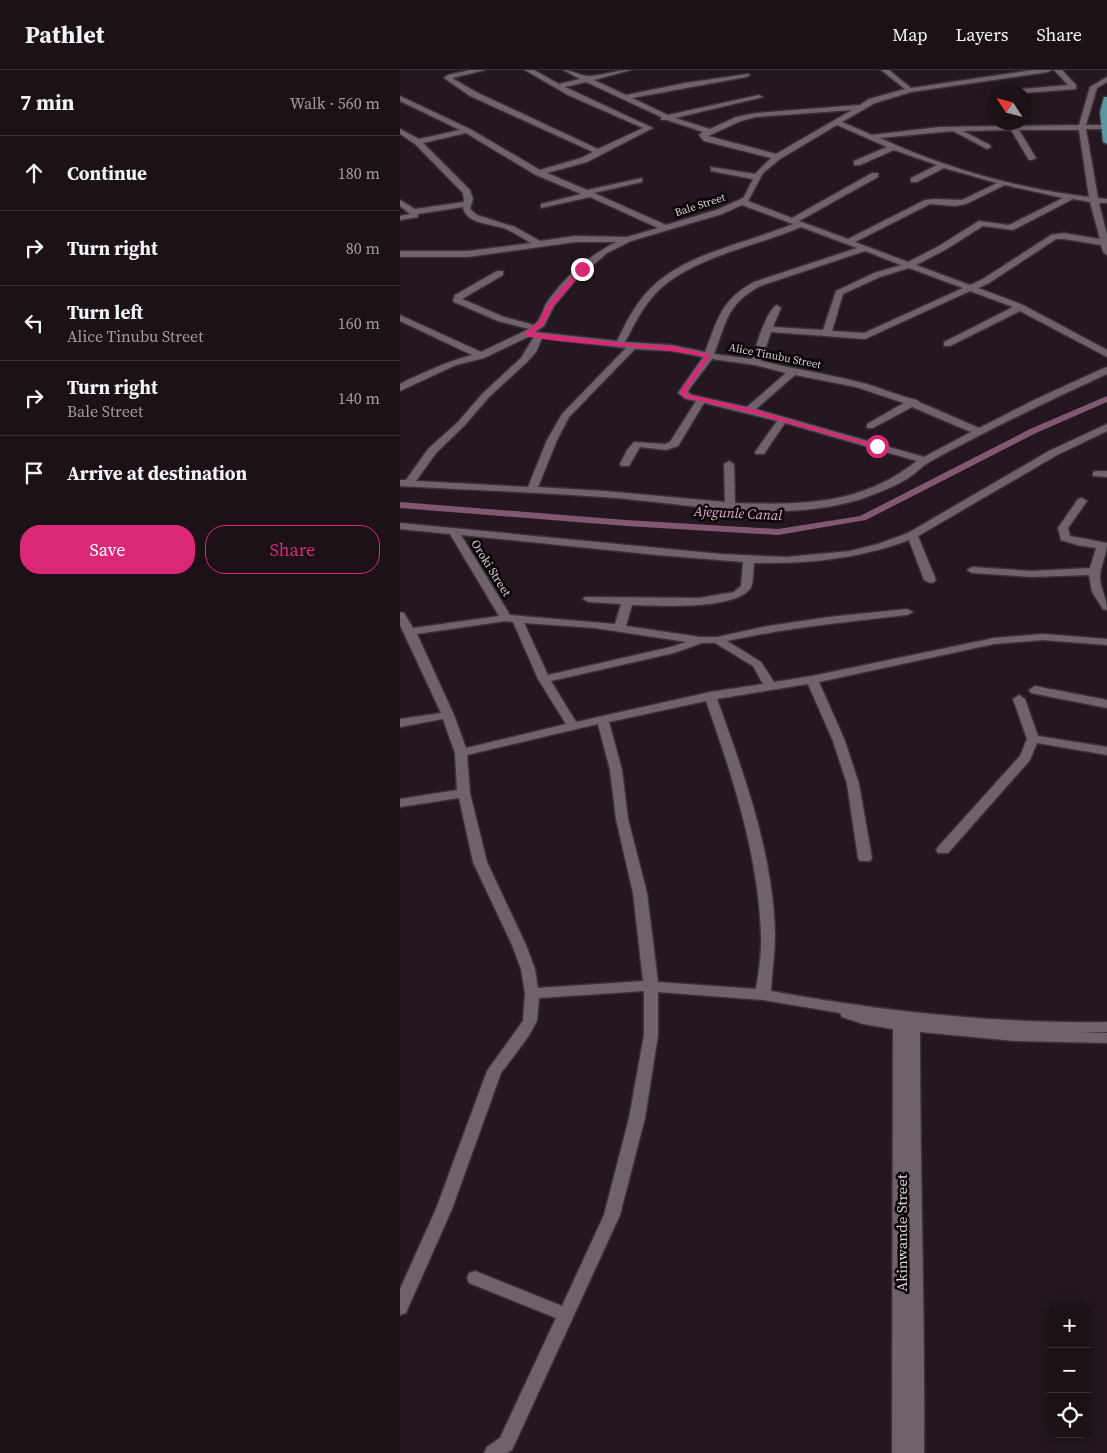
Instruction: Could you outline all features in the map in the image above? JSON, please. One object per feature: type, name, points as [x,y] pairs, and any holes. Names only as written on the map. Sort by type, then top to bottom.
[{"type":"main road","points":[[1107,99],[1104,112],[1107,142]]},
{"type":"street","points":[[482,70],[448,78],[473,94],[598,152]]},
{"type":"street","points":[[529,70],[649,128],[575,163],[539,173]]},
{"type":"street","points":[[567,70],[627,97],[665,118],[708,131]]},
{"type":"street","points":[[559,86],[627,70]]},
{"type":"street","points":[[885,70],[910,90]]},
{"type":"street","name":"Bale Street","points":[[405,483],[432,451],[527,356],[550,305],[582,269],[604,251],[628,239],[719,212],[742,202],[747,198],[756,177],[777,157],[861,107],[880,98],[910,90],[1048,70]]},
{"type":"street","points":[[1058,70],[1083,87]]},
{"type":"street","points":[[599,105],[627,97],[712,79],[746,75]]},
{"type":"street","points":[[1032,90],[1083,87],[1107,80]]},
{"type":"street","points":[[1083,87],[1082,126],[1094,200],[1107,252]]},
{"type":"street","points":[[642,124],[759,97]]},
{"type":"street","points":[[400,98],[467,132],[497,151],[539,173],[628,210],[665,228]]},
{"type":"street","points":[[777,157],[703,137],[703,135],[708,131],[756,115],[861,107]]},
{"type":"street","points":[[836,122],[894,147],[943,165],[1003,183],[1071,197],[1107,201]]},
{"type":"street","points":[[1032,128],[1106,127]]},
{"type":"street","points":[[955,129],[987,147]]},
{"type":"street","points":[[872,136],[925,130],[987,129]]},
{"type":"street","points":[[1015,130],[1032,158]]},
{"type":"street","points":[[400,131],[418,142],[467,192],[469,199],[466,209],[473,216],[511,228],[539,244]]},
{"type":"street","points":[[418,142],[467,132]]},
{"type":"street","points":[[857,163],[894,147]]},
{"type":"street","points":[[914,180],[943,165]]},
{"type":"street","points":[[714,168],[756,177]]},
{"type":"street","points":[[620,344],[639,305],[670,275],[698,261],[759,242],[797,223],[875,175]]},
{"type":"street","points":[[544,206],[639,180]]},
{"type":"street","points":[[848,242],[928,202],[941,200],[956,203],[963,202],[1003,183]]},
{"type":"street","points":[[826,334],[839,293],[877,275],[909,265],[942,248],[982,223],[1010,228],[1071,197]]},
{"type":"street","points":[[400,202],[416,215],[400,218]]},
{"type":"street","points":[[742,202],[1020,308],[1107,354]]},
{"type":"street","points":[[413,212],[466,204]]},
{"type":"street","points":[[767,329],[865,336],[986,281],[1054,237],[1064,236],[1105,243]]},
{"type":"street","points":[[400,254],[468,254],[575,239],[628,239]]},
{"type":"street","points":[[863,249],[757,284],[745,290],[733,301],[719,323],[709,356],[683,391],[685,396],[750,410],[925,460]]},
{"type":"street","points":[[500,273],[458,297],[457,300],[538,332]]},
{"type":"street","points":[[756,362],[767,329],[777,308]]},
{"type":"street","points":[[947,344],[1020,308]]},
{"type":"street","points":[[400,318],[481,356]]},
{"type":"street","name":"Alice Tinubu Street","points":[[481,356],[528,334],[538,332],[633,346],[672,348],[709,356],[756,362],[794,372],[857,384],[914,402],[979,432]]},
{"type":"street","points":[[532,490],[552,440],[565,416],[588,391],[616,366],[633,346]]},
{"type":"street","points":[[402,385],[453,364],[481,356]]},
{"type":"street","points":[[405,483],[604,494],[730,506],[788,508],[825,505],[856,497],[886,485],[906,475],[925,460],[937,456],[1037,402],[1107,370]]},
{"type":"street","points":[[750,410],[794,372]]},
{"type":"street","points":[[625,464],[632,450],[638,444],[666,447],[674,444],[701,400]]},
{"type":"street","points":[[870,426],[914,402]]},
{"type":"street","points":[[760,452],[782,419]]},
{"type":"street","points":[[400,526],[749,560],[777,561],[844,555],[896,542],[912,535],[1053,453],[1107,427]]},
{"type":"street","points":[[729,464],[730,506]]},
{"type":"street","points":[[1082,501],[1063,528],[1063,534],[1070,540],[1104,546],[1094,571],[1097,593],[1107,606]]},
{"type":"street","name":"Oroki Street","points":[[454,532],[471,563],[512,618],[544,680],[573,726]]},
{"type":"street","points":[[912,535],[930,580]]},
{"type":"street","points":[[589,599],[682,603],[738,595],[746,587],[749,560]]},
{"type":"street","points":[[972,570],[1032,574],[1094,571]]},
{"type":"street","points":[[619,628],[627,602]]},
{"type":"street","points":[[410,632],[512,618],[619,628],[701,640],[717,640],[768,629],[828,620],[907,612]]},
{"type":"street","points":[[400,616],[410,632],[448,715],[461,753],[464,793],[480,862],[519,945],[528,969],[532,993],[530,1021],[494,1070],[473,1133],[444,1209],[400,1308]]},
{"type":"street","points":[[461,753],[710,696],[812,680],[994,641],[1043,637],[1107,642]]},
{"type":"street","points":[[544,680],[674,650],[701,640]]},
{"type":"street","points":[[717,640],[757,664],[771,687]]},
{"type":"street","points":[[812,680],[839,741],[853,784],[865,858]]},
{"type":"street","points":[[1035,690],[1107,704]]},
{"type":"street","points":[[710,696],[733,762],[763,887],[768,935],[763,995]]},
{"type":"street","points":[[943,850],[1026,757],[1033,739],[1019,700]]},
{"type":"street","points":[[400,722],[448,715]]},
{"type":"street","points":[[493,1453],[506,1444],[612,1215],[637,1118],[651,1035],[651,986],[640,893],[622,819],[616,770],[603,720]]},
{"type":"street","points":[[1033,739],[1107,751]]},
{"type":"street","points":[[400,803],[464,793]]},
{"type":"street","points":[[532,993],[651,986],[763,995],[835,1008],[863,1019],[1046,1028],[1107,1027]]},
{"type":"street","points":[[905,1020],[1031,1038],[1107,1038]]},
{"type":"street","name":"Akinwande Street","points":[[901,1453],[905,1020]]},
{"type":"street","name":"Akinwande Street","points":[[905,1020],[912,1165],[916,1340],[915,1453]]},
{"type":"street","points":[[475,1278],[566,1315]]},
{"type":"waterway","name":"Ajegunle Canal","points":[[400,505],[626,523],[778,532],[863,518],[1033,431],[1107,399]]},
{"type":"route","points":[[582,269],[550,305],[541,324],[528,334],[633,346],[672,348],[709,356],[683,391],[685,396],[750,410],[877,446]]}]
